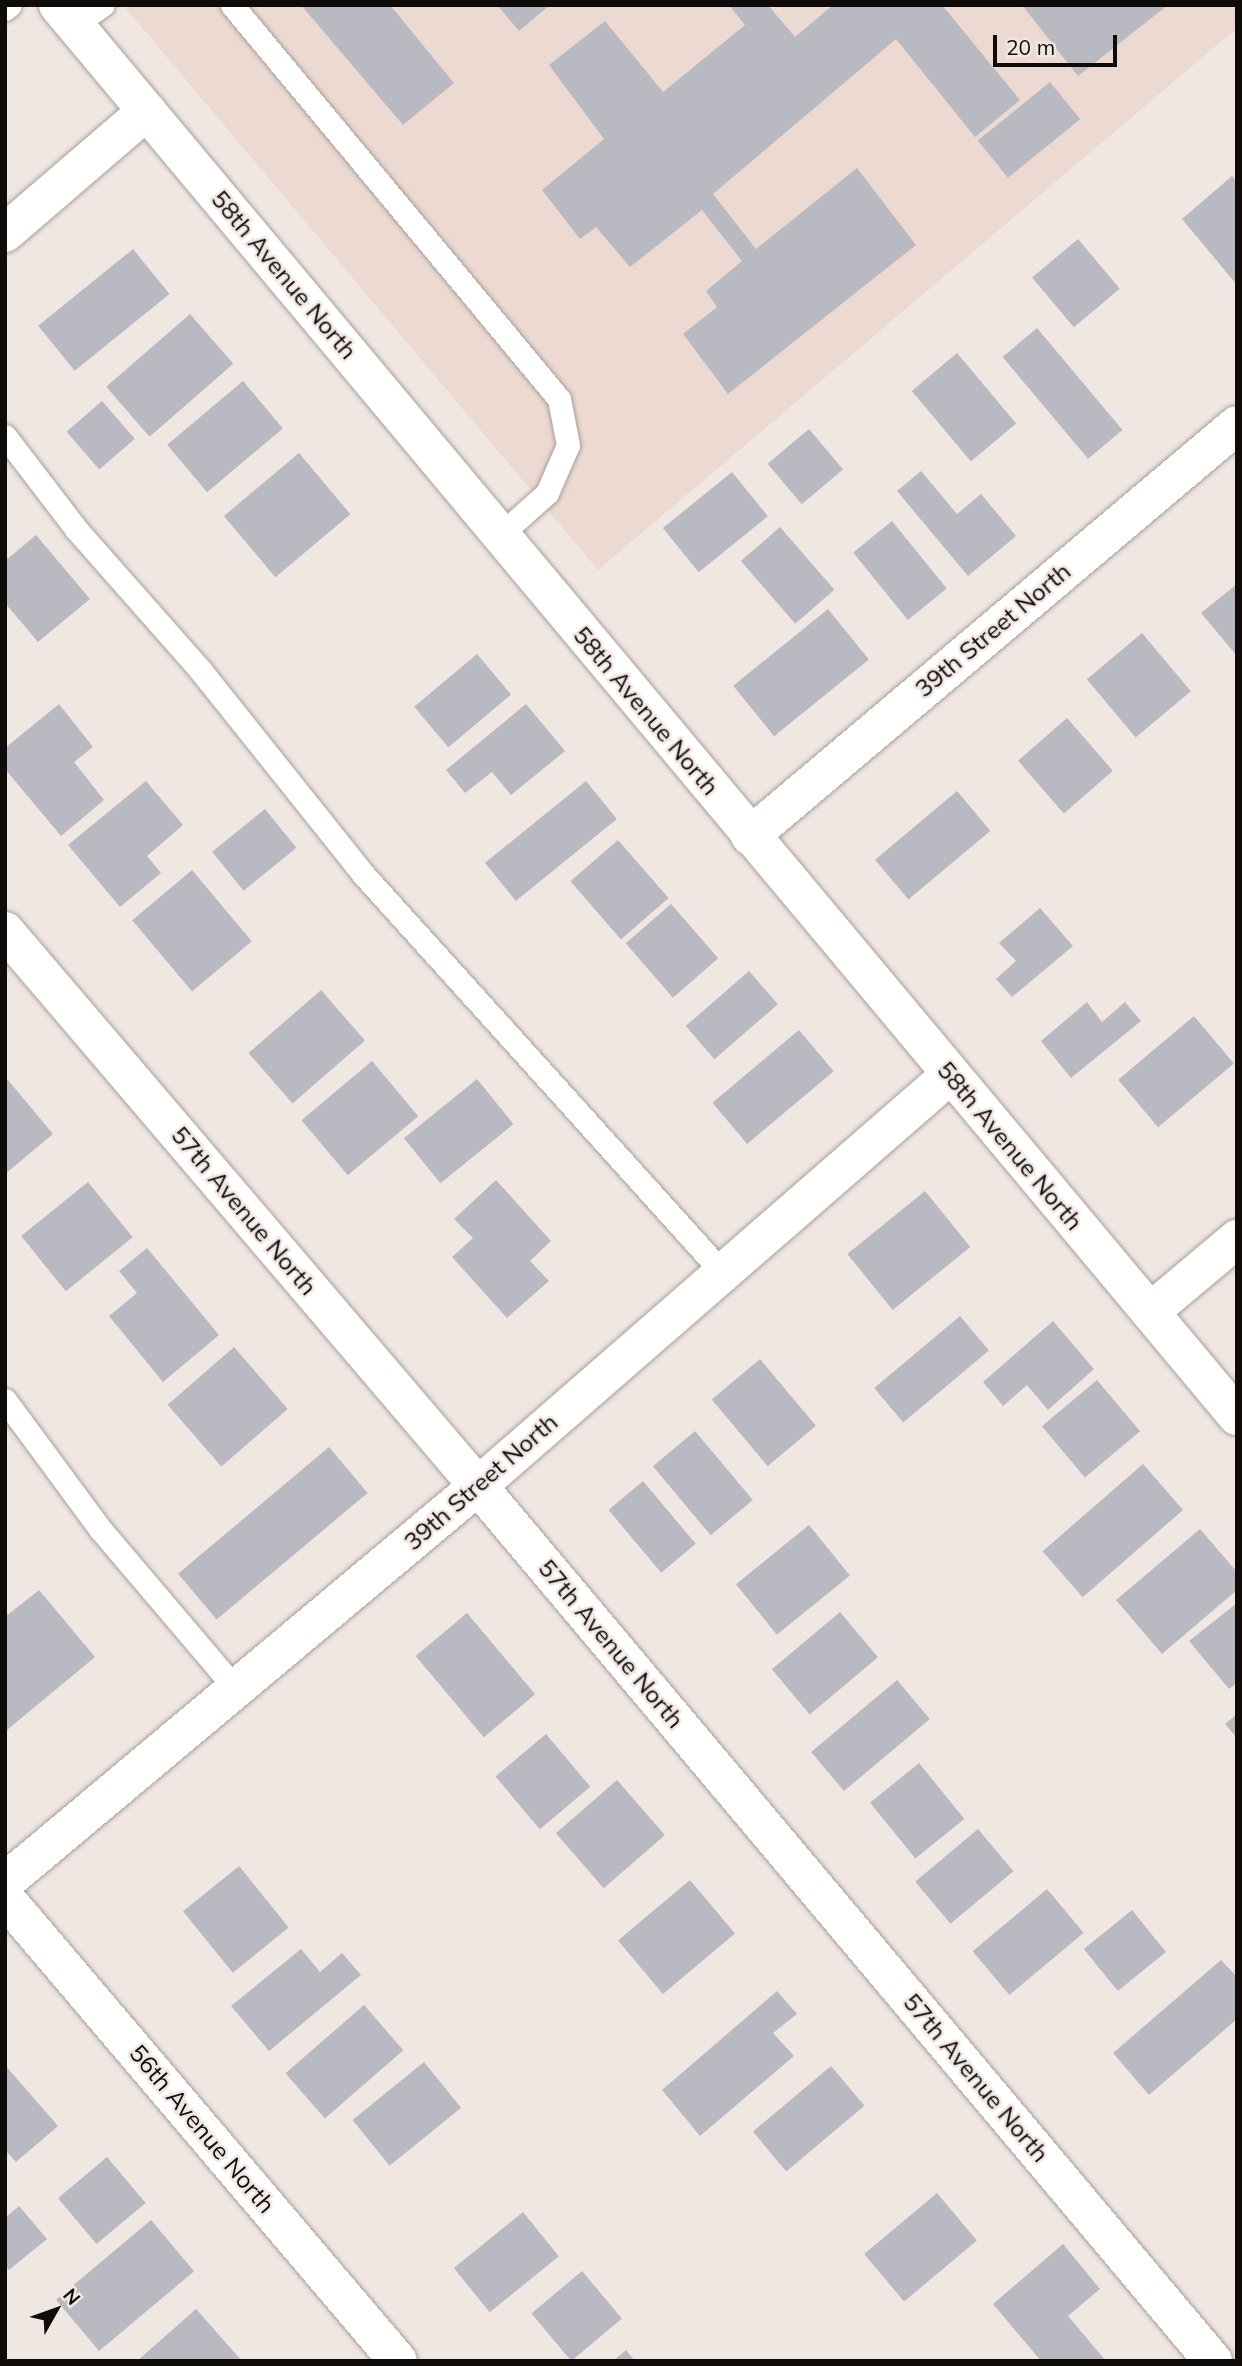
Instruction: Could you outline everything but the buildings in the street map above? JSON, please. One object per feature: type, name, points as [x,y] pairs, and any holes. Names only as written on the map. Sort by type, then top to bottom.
[{"type":"street","name":"58th Avenue North","points":[[78,12],[147,111],[1237,1416]]},
{"type":"street","points":[[5,233],[147,111]]},
{"type":"street","name":"39th Street North","points":[[750,836],[1237,425]]},
{"type":"street","name":"57th Avenue North","points":[[5,930],[478,1486],[1213,2361]]},
{"type":"street","name":"39th Street North","points":[[5,1882],[478,1486],[950,1075]]},
{"type":"street","points":[[1150,1312],[1237,1239]]},
{"type":"street","name":"56th Avenue North","points":[[5,1898],[398,2361]]},
{"type":"lane","points":[[5,9],[10,5]]},
{"type":"lane","points":[[232,5],[559,399],[568,445],[547,493],[500,535]]},
{"type":"lane","points":[[5,436],[76,529],[201,671],[363,874],[723,1273]]},
{"type":"lane","points":[[5,1400],[101,1530],[236,1689]]},
{"type":"shaded area","points":[[123,5],[1237,5],[1237,28],[598,570]]}]
